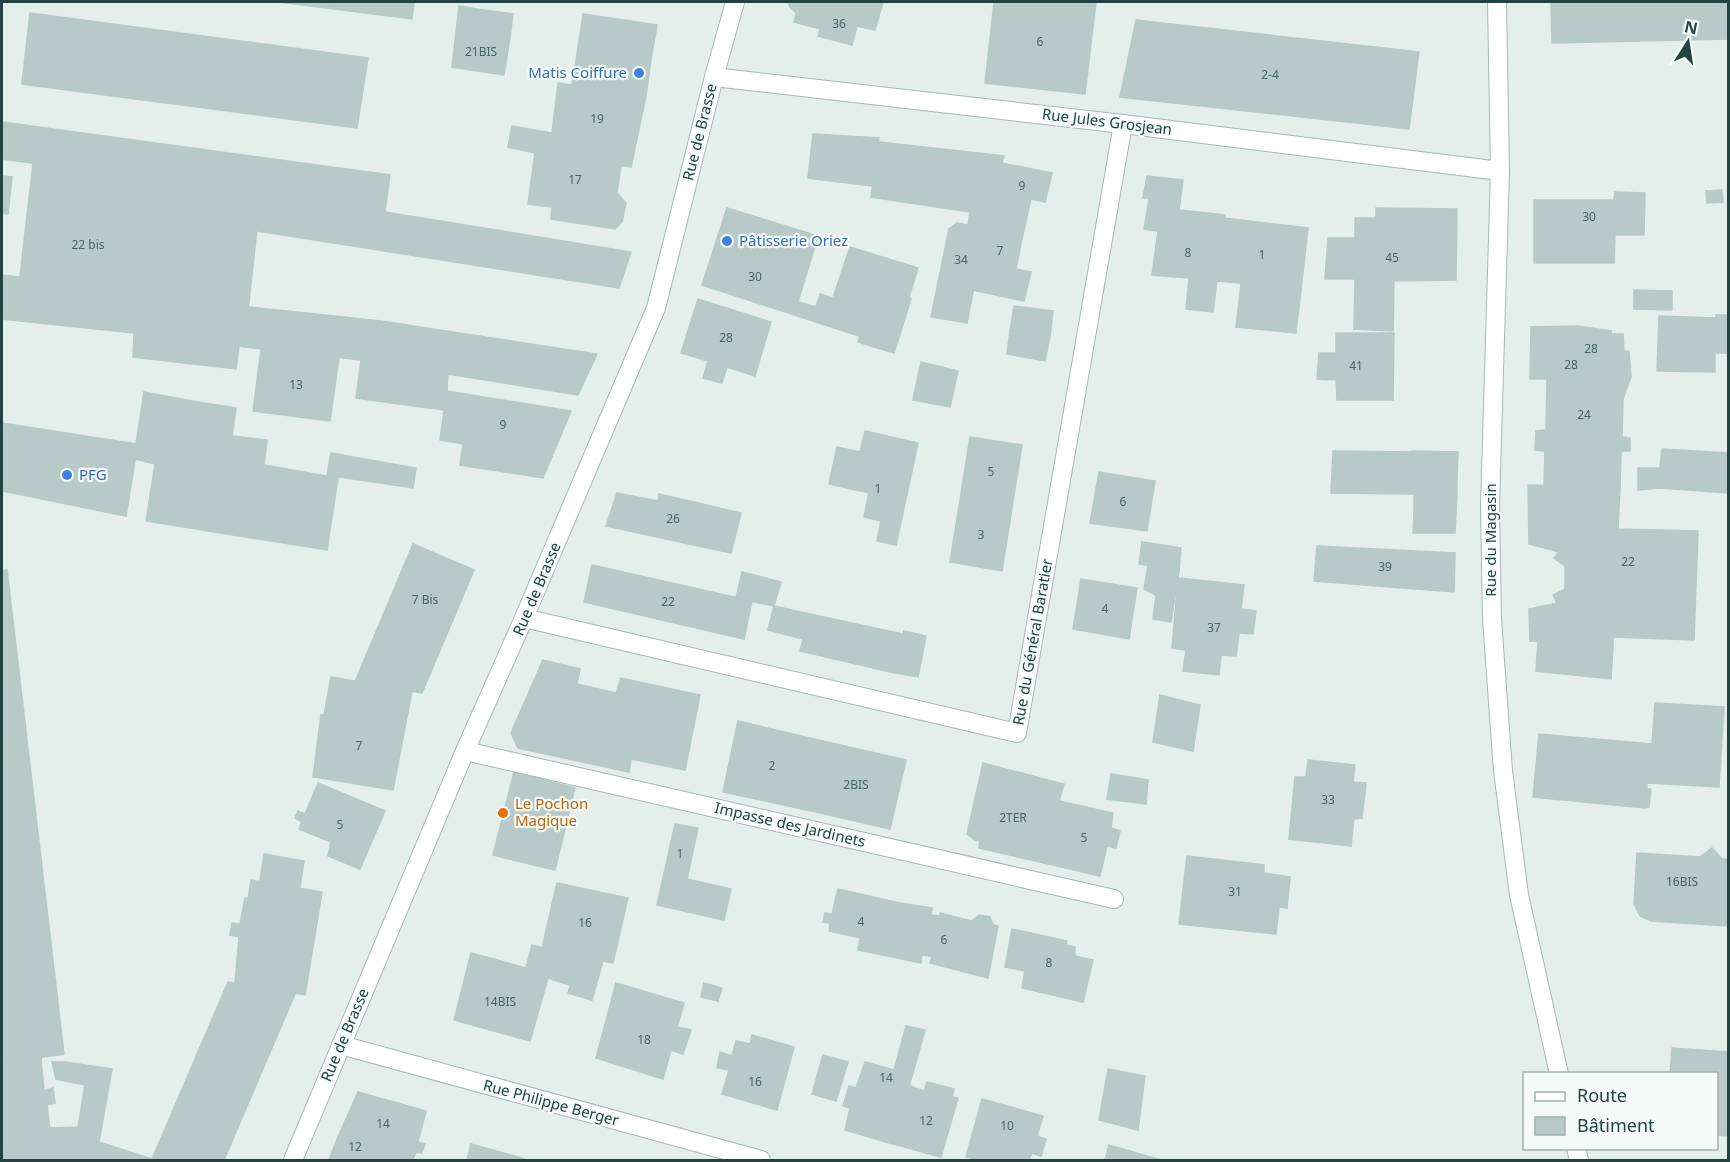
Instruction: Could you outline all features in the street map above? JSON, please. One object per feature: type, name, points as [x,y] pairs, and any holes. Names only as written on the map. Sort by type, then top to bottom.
[{"type":"street","name":"Rue de Brasse","points":[[293,1161],[465,751],[656,308],[735,2]]},
{"type":"street","name":"Rue du Magasin","points":[[1497,2],[1500,171],[1490,506],[1493,631],[1503,771],[1519,895],[1559,1072]]},
{"type":"street","name":"Rue Jules Grosjean","points":[[714,77],[1123,124],[1500,171]]},
{"type":"street","name":"Rue du Général Baratier","points":[[524,618],[1017,733],[1123,124]]},
{"type":"street","name":"Impasse des Jardinets","points":[[465,751],[1114,899]]},
{"type":"street","name":"Rue Philippe Berger","points":[[341,1045],[761,1161]]},
{"type":"building","points":[[279,2],[414,2],[412,19]]},
{"type":"building","points":[[789,2],[883,2],[875,30],[857,26],[852,45],[818,36],[820,29],[794,22],[796,13],[789,6]]},
{"type":"building","points":[[994,2],[1096,2],[1085,94],[985,83]]},
{"type":"building","points":[[1551,2],[1728,2],[1728,39],[1552,43]]},
{"type":"building","points":[[459,6],[484,10],[480,32],[510,37],[504,75],[452,67]]},
{"type":"building","points":[[484,10],[513,14],[510,37],[480,32]]},
{"type":"building","points":[[30,13],[368,58],[357,128],[22,84]]},
{"type":"building","points":[[583,14],[657,25],[651,60],[578,48]]},
{"type":"building","points":[[1136,20],[1419,52],[1409,129],[1120,97]]},
{"type":"building","points":[[578,48],[651,60],[646,96],[572,85]]},
{"type":"building","points":[[558,83],[646,96],[631,167],[508,147],[512,126],[552,133]]},
{"type":"building","points":[[2,122],[390,175],[385,212],[261,192],[2,159]]},
{"type":"building","points":[[813,134],[879,138],[872,186],[808,178]]},
{"type":"building","points":[[879,142],[1004,156],[987,213],[967,323],[931,317],[949,229],[957,223],[968,225],[970,212],[871,197]]},
{"type":"building","points":[[535,153],[621,166],[617,193],[626,203],[622,222],[615,229],[551,219],[552,207],[528,204]]},
{"type":"building","points":[[33,163],[261,192],[244,347],[2,319],[2,275],[20,277]]},
{"type":"building","points":[[1002,163],[1052,173],[1045,202],[1031,199],[1023,234],[986,226],[987,213]]},
{"type":"building","points":[[2,176],[12,177],[8,214],[2,213]]},
{"type":"building","points":[[1147,176],[1183,180],[1179,210],[1225,215],[1213,312],[1186,309],[1189,278],[1152,275],[1158,231],[1144,229],[1149,198],[1143,198]]},
{"type":"building","points":[[1722,190],[1723,202],[1707,203],[1706,191]]},
{"type":"building","points":[[261,192],[631,252],[619,288],[258,231]]},
{"type":"building","points":[[1615,192],[1645,193],[1644,235],[1615,235],[1614,263],[1534,263],[1534,200],[1614,200]]},
{"type":"building","points":[[727,208],[818,236],[798,302],[816,307],[820,294],[833,298],[850,247],[918,268],[907,312],[871,301],[859,336],[702,285]]},
{"type":"building","points":[[1376,208],[1457,209],[1456,280],[1394,281],[1393,331],[1354,329],[1355,279],[1325,279],[1328,238],[1355,238],[1355,218],[1376,218]]},
{"type":"building","points":[[1224,218],[1308,228],[1296,333],[1236,327],[1241,283],[1217,281]]},
{"type":"building","points":[[986,226],[1023,234],[1016,269],[1031,272],[1024,301],[972,290]]},
{"type":"building","points":[[1634,290],[1672,291],[1672,310],[1634,309]]},
{"type":"building","points":[[698,299],[771,322],[755,376],[727,367],[722,383],[703,378],[708,361],[681,353]]},
{"type":"building","points":[[871,301],[907,312],[894,353],[858,342]]},
{"type":"building","points":[[1014,306],[1053,311],[1050,336],[1010,331]]},
{"type":"building","points":[[249,307],[381,321],[597,354],[578,395],[361,360],[244,347]]},
{"type":"building","points":[[1716,315],[1728,315],[1728,353],[1715,353],[1715,372],[1657,371],[1659,316],[1716,318]]},
{"type":"building","points":[[1577,326],[1611,331],[1614,351],[1610,379],[1530,379],[1531,327]]},
{"type":"building","points":[[1010,331],[1050,336],[1045,361],[1007,354]]},
{"type":"building","points":[[134,333],[239,346],[236,369],[133,357]]},
{"type":"building","points":[[1336,333],[1394,333],[1393,400],[1337,400],[1336,380],[1317,379],[1319,353],[1336,353]]},
{"type":"building","points":[[1613,334],[1623,334],[1624,351],[1629,351],[1631,377],[1623,399],[1622,437],[1630,438],[1630,451],[1621,451],[1620,488],[1544,485],[1545,451],[1535,450],[1536,431],[1546,430],[1547,378],[1610,379],[1614,351]]},
{"type":"building","points":[[261,349],[339,358],[330,421],[253,411]]},
{"type":"building","points":[[361,360],[448,373],[447,391],[571,411],[543,478],[460,465],[463,444],[440,440],[444,410],[356,398]]},
{"type":"building","points":[[921,362],[958,371],[950,407],[913,400]]},
{"type":"building","points":[[144,392],[198,402],[190,456],[137,449]]},
{"type":"building","points":[[198,402],[236,408],[232,436],[267,440],[264,465],[190,456]]},
{"type":"building","name":"PFG","points":[[2,423],[136,444],[126,516],[2,491]]},
{"type":"building","points":[[865,431],[918,443],[896,545],[877,541],[881,521],[864,517],[869,493],[829,484],[837,447],[860,452]]},
{"type":"building","points":[[970,437],[1022,445],[1012,508],[960,500]]},
{"type":"building","points":[[137,449],[264,465],[338,478],[327,550],[146,521],[155,464],[135,459]]},
{"type":"building","points":[[1662,449],[1728,453],[1728,493],[1660,488],[1638,490],[1638,468],[1660,468]]},
{"type":"building","points":[[1333,451],[1412,452],[1415,473],[1414,494],[1331,493]]},
{"type":"building","points":[[1412,451],[1458,452],[1457,474],[1415,473]]},
{"type":"building","points":[[331,453],[416,468],[413,488],[327,475]]},
{"type":"building","points":[[1099,472],[1155,481],[1147,531],[1090,523]]},
{"type":"building","points":[[1415,473],[1457,474],[1457,493],[1414,493]]},
{"type":"building","points":[[1528,485],[1620,488],[1618,529],[1698,531],[1694,640],[1613,637],[1613,646],[1530,641],[1529,609],[1557,603],[1553,595],[1565,589],[1565,566],[1554,558],[1559,552],[1529,544]]},
{"type":"building","points":[[617,493],[658,501],[659,494],[741,513],[731,553],[606,526]]},
{"type":"building","points":[[1414,493],[1457,493],[1456,512],[1414,512]]},
{"type":"building","points":[[960,500],[1012,508],[1002,571],[950,562]]},
{"type":"building","points":[[1414,512],[1456,512],[1455,533],[1413,533]]},
{"type":"building","points":[[1142,542],[1181,548],[1179,571],[1139,564]]},
{"type":"building","points":[[413,544],[474,570],[422,693],[355,682]]},
{"type":"building","points":[[1317,546],[1455,553],[1454,592],[1314,581]]},
{"type":"building","points":[[592,565],[752,601],[744,639],[584,602]]},
{"type":"building","points":[[1148,565],[1179,571],[1171,622],[1153,619],[1156,595],[1144,589]]},
{"type":"building","points":[[7,570],[64,1054],[2,1063],[2,571]]},
{"type":"building","points":[[742,572],[781,582],[774,606],[736,598]]},
{"type":"building","points":[[1178,578],[1244,585],[1241,609],[1256,611],[1253,634],[1239,633],[1236,656],[1221,655],[1219,675],[1183,671],[1186,650],[1172,648]]},
{"type":"building","points":[[1081,579],[1137,588],[1129,639],[1073,629]]},
{"type":"building","points":[[774,606],[810,614],[803,639],[768,630]]},
{"type":"building","points":[[810,614],[903,634],[895,673],[800,651]]},
{"type":"building","points":[[904,631],[926,636],[918,677],[895,673]]},
{"type":"building","points":[[1538,641],[1613,646],[1611,679],[1536,671]]},
{"type":"building","points":[[543,660],[580,669],[577,684],[616,693],[621,678],[700,695],[685,770],[631,759],[629,772],[518,748],[511,733]]},
{"type":"building","points":[[331,677],[412,691],[393,790],[313,777],[321,715],[324,715]]},
{"type":"building","points":[[1160,695],[1200,705],[1193,751],[1153,742]]},
{"type":"building","points":[[1655,703],[1724,707],[1719,787],[1647,783],[1647,789],[1651,789],[1649,807],[1645,808],[1533,797],[1539,734],[1652,744]]},
{"type":"building","points":[[738,721],[823,741],[807,810],[723,792]]},
{"type":"building","points":[[823,741],[906,760],[890,829],[807,810]]},
{"type":"building","points":[[1308,760],[1355,765],[1353,782],[1366,783],[1362,818],[1354,819],[1351,846],[1289,839],[1295,777],[1306,777]]},
{"type":"building","points":[[983,763],[1048,780],[1043,799],[1059,801],[1044,863],[979,848],[980,841],[967,834]]},
{"type":"building","points":[[514,772],[575,788],[555,870],[493,855]]},
{"type":"building","points":[[1111,774],[1148,780],[1146,804],[1107,799]]},
{"type":"building","points":[[1048,780],[1064,784],[1059,801],[1043,799]]},
{"type":"building","points":[[318,783],[385,811],[360,869],[328,856],[331,842],[299,829],[302,822],[295,818],[298,811],[305,814]]},
{"type":"building","points":[[1059,801],[1113,813],[1111,828],[1120,831],[1116,848],[1107,846],[1100,876],[1044,863]]},
{"type":"building","points":[[675,824],[698,828],[687,879],[731,889],[724,920],[657,905]]},
{"type":"building","points":[[1712,848],[1722,859],[1728,859],[1728,926],[1651,921],[1640,916],[1634,904],[1637,853],[1700,857]]},
{"type":"building","points":[[264,854],[304,861],[300,887],[260,881]]},
{"type":"building","points":[[1187,856],[1264,865],[1264,873],[1290,877],[1287,908],[1279,907],[1276,934],[1179,924]]},
{"type":"building","points":[[251,880],[322,892],[305,995],[235,983],[239,937],[230,935],[232,923],[240,924]]},
{"type":"building","points":[[557,883],[628,898],[613,963],[542,948]]},
{"type":"building","points":[[838,889],[900,903],[888,956],[858,950],[860,938],[829,931],[830,923],[823,922],[825,913],[832,914]]},
{"type":"building","points":[[900,903],[932,908],[931,915],[940,916],[940,913],[972,921],[979,915],[990,917],[993,925],[998,926],[988,978],[930,963],[932,956],[922,955],[921,963],[888,956]]},
{"type":"building","points":[[1012,929],[1067,941],[1066,945],[1075,947],[1075,956],[1093,960],[1083,1002],[1022,988],[1025,971],[1005,967]]},
{"type":"building","points":[[532,945],[579,957],[569,985],[548,978],[530,1041],[454,1020],[471,953],[526,968]]},
{"type":"building","points":[[579,957],[603,961],[592,1000],[568,993]]},
{"type":"building","points":[[228,982],[295,994],[224,1160],[152,1159]]},
{"type":"building","points":[[616,983],[684,1003],[677,1027],[691,1030],[683,1054],[671,1050],[663,1079],[596,1058]]},
{"type":"building","points":[[704,983],[722,988],[718,1001],[701,997]]},
{"type":"building","points":[[906,1026],[925,1030],[893,1144],[845,1130],[850,1108],[843,1106],[849,1086],[856,1088],[865,1062],[894,1070]]},
{"type":"building","points":[[752,1035],[794,1047],[777,1110],[722,1094],[729,1070],[717,1068],[720,1052],[732,1056],[736,1041],[750,1044]]},
{"type":"building","points":[[1672,1048],[1728,1052],[1728,1136],[1718,1135],[1718,1072],[1670,1072]]},
{"type":"building","points":[[823,1055],[848,1062],[836,1101],[812,1094]]},
{"type":"building","points":[[41,1058],[44,1091],[53,1088],[55,1103],[47,1105],[51,1141],[62,1144],[2,1152],[2,1063]]},
{"type":"building","points":[[52,1062],[112,1069],[99,1142],[51,1141],[50,1128],[78,1127],[85,1085],[56,1079]]},
{"type":"building","points":[[1108,1069],[1145,1076],[1138,1130],[1099,1120]]},
{"type":"building","points":[[927,1082],[954,1089],[952,1097],[958,1098],[941,1157],[893,1144],[910,1086],[924,1091]]},
{"type":"building","points":[[358,1092],[426,1111],[418,1142],[425,1144],[422,1153],[416,1152],[414,1157],[338,1137]]},
{"type":"building","points":[[982,1099],[1043,1116],[1037,1136],[1046,1139],[1041,1156],[1032,1153],[1029,1160],[979,1160],[966,1157]]},
{"type":"building","points":[[338,1137],[414,1157],[413,1160],[329,1160]]},
{"type":"building","points":[[51,1141],[99,1142],[152,1159],[164,1160],[52,1160],[62,1144]]},
{"type":"building","points":[[62,1144],[52,1160],[2,1160],[2,1152]]},
{"type":"building","points":[[471,1144],[525,1159],[525,1160],[467,1160]]},
{"type":"building","points":[[1109,1145],[1161,1160],[1105,1160]]},
{"type":"place","name":"Matis Coiffure","points":[[639,73]]},
{"type":"place","name":"Pâtisserie Oriez","points":[[727,241]]},
{"type":"place","name":"PFG","points":[[67,475]]},
{"type":"place","name":"Le Pochon Magique","points":[[503,813]]}]
